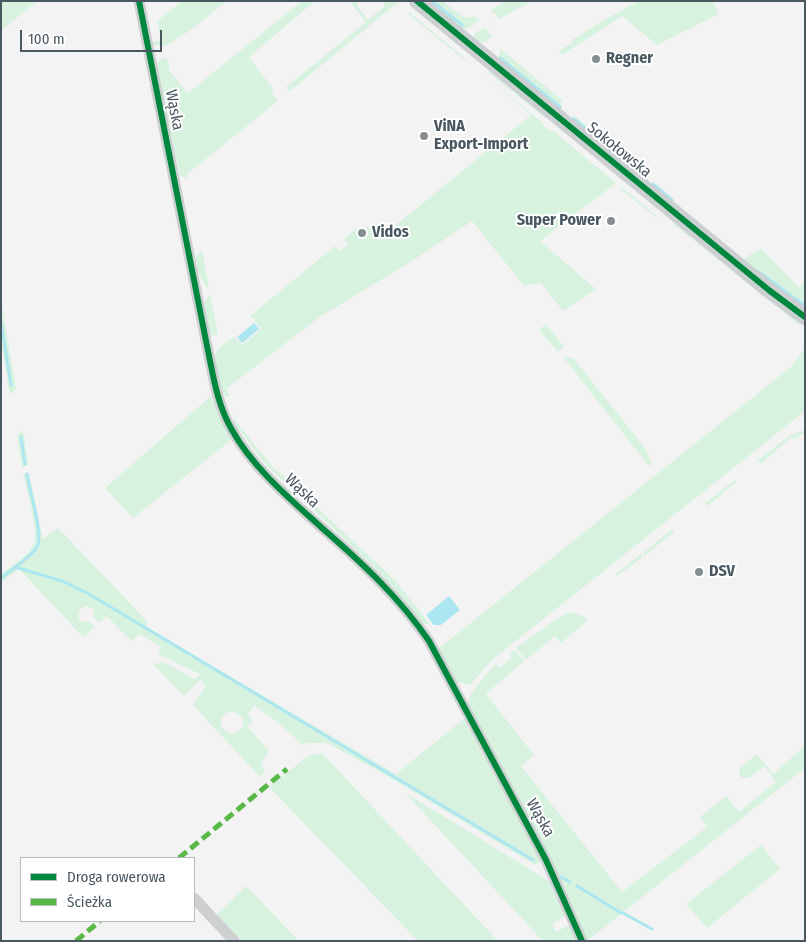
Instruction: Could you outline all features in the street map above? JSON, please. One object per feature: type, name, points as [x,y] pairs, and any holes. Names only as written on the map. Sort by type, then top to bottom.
[{"type":"street","name":"Wąska","points":[[139,1],[206,346],[218,396],[228,423],[242,446],[268,476],[366,567],[406,610],[424,633],[546,860],[582,941]]},
{"type":"street","name":"Sokołowska","points":[[417,1],[763,286],[805,317]]},
{"type":"street","points":[[195,899],[234,941]]},
{"type":"green space","points":[[1,1],[37,1],[1,31]]},
{"type":"green space","points":[[182,1],[227,1],[192,29],[166,46],[152,45],[152,42],[161,40],[157,21]]},
{"type":"green space","points":[[302,1],[315,1],[249,57],[274,90],[271,93],[278,101],[187,174],[188,178],[180,176],[156,64],[164,57],[168,60],[170,72],[188,93]]},
{"type":"green space","points":[[357,1],[358,7],[368,20],[385,6],[382,1],[396,1],[400,5],[396,4],[290,91],[286,87],[366,22],[350,2]]},
{"type":"green space","points":[[426,1],[442,1],[465,18],[474,16],[480,21],[463,30]]},
{"type":"green space","points":[[504,1],[532,1],[493,22],[498,19],[495,13],[492,14],[492,10]]},
{"type":"green space","points":[[639,1],[713,1],[719,14],[657,45],[622,16],[562,55],[559,51],[573,42],[572,40],[602,21]]},
{"type":"green space","points":[[409,12],[467,60],[408,14]]},
{"type":"green space","points":[[484,27],[488,31],[486,33],[493,35],[486,42],[480,43],[473,38],[474,34]]},
{"type":"green space","points":[[501,49],[563,101],[560,104],[563,107],[557,110],[497,60]]},
{"type":"green space","points":[[488,72],[495,72],[544,114],[545,118]]},
{"type":"green space","points":[[484,74],[544,124],[543,126],[550,131],[552,130],[616,183],[540,241],[596,289],[563,311],[541,283],[524,286],[472,221],[409,263],[321,316],[226,389],[230,396],[224,397],[213,357],[221,346],[234,337],[242,345],[261,329],[254,321],[256,319],[250,316],[335,246],[340,251],[348,244],[344,238],[359,227],[368,227],[380,238],[531,115]]},
{"type":"green space","points":[[573,115],[621,155],[613,156],[572,123]]},
{"type":"green space","points":[[622,187],[658,217],[620,189]]},
{"type":"green space","points":[[672,223],[679,224],[799,322],[801,326]]},
{"type":"green space","points":[[761,248],[799,288],[805,283],[805,310],[742,260]]},
{"type":"green space","points":[[202,250],[209,288],[206,287],[197,270],[196,257]]},
{"type":"green space","points":[[210,294],[218,334],[213,336],[209,333],[204,302]]},
{"type":"green space","points":[[1,301],[16,389],[10,395],[1,342]]},
{"type":"green space","points":[[546,324],[564,347],[558,352],[539,330]]},
{"type":"green space","points":[[805,347],[805,411],[493,659],[470,685],[457,682],[438,649],[792,366]]},
{"type":"green space","points":[[563,357],[573,358],[645,448],[652,464],[649,466]]},
{"type":"green space","points":[[211,396],[231,440],[133,518],[105,488]]},
{"type":"green space","points":[[240,409],[235,420],[272,466],[394,579],[430,624],[423,624],[376,569],[265,464],[233,421]]},
{"type":"green space","points":[[23,430],[28,465],[22,467],[17,435]]},
{"type":"green space","points":[[805,430],[805,435],[803,433],[794,440],[791,437],[762,463],[756,462],[790,435]]},
{"type":"green space","points":[[23,473],[29,473],[43,539],[58,528],[147,621],[147,627],[396,774],[464,719],[541,861],[535,865],[391,778],[327,743],[307,743],[304,746],[281,725],[254,705],[248,715],[253,721],[247,726],[269,751],[261,763],[265,773],[260,777],[193,705],[206,686],[200,680],[184,696],[153,664],[164,662],[195,679],[200,674],[158,654],[161,647],[140,634],[131,641],[107,616],[99,623],[94,618],[94,610],[87,606],[80,609],[78,617],[82,622],[90,622],[95,627],[83,637],[19,569],[1,583],[1,574],[24,557],[34,544],[34,520]],"holes":[[[233,711],[241,716],[244,723],[240,730],[233,734],[227,732],[221,726],[221,719],[226,713]]]},
{"type":"green space","points":[[735,480],[736,482],[708,506],[705,503]]},
{"type":"green space","points":[[672,529],[674,532],[645,555],[643,553]]},
{"type":"green space","points":[[641,554],[643,557],[617,576],[616,574]]},
{"type":"green space","points":[[570,612],[585,617],[587,621],[561,643],[555,636],[526,660],[516,648],[559,617]]},
{"type":"green space","points":[[515,650],[524,661],[486,694],[534,755],[521,766],[622,892],[707,827],[700,817],[726,796],[739,812],[776,782],[764,766],[749,778],[740,776],[739,769],[757,754],[773,774],[805,746],[805,768],[587,941],[544,845],[468,704],[471,693],[493,667],[496,664],[499,668],[512,658],[509,654]]},
{"type":"green space","points":[[322,753],[498,941],[418,941],[269,787],[308,756]]},
{"type":"green space","points":[[404,792],[549,881],[565,916],[552,924],[556,932],[569,925],[576,941],[543,941]]},
{"type":"green space","points":[[761,845],[780,869],[707,928],[686,904]]},
{"type":"green space","points":[[246,886],[299,941],[241,941],[216,915]]},
{"type":"water","points":[[254,323],[259,329],[242,343],[237,337]]},
{"type":"water","points":[[449,596],[460,610],[441,625],[434,625],[426,615]]},
{"type":"waterway","points":[[432,1],[462,25]]},
{"type":"waterway","points":[[500,58],[560,107]]},
{"type":"waterway","points":[[574,119],[613,151]]},
{"type":"waterway","points":[[633,167],[643,176]]},
{"type":"waterway","points":[[653,184],[672,200]]},
{"type":"waterway","points":[[759,272],[805,306]]},
{"type":"waterway","points":[[1,322],[11,385]]},
{"type":"waterway","points":[[21,437],[25,464]]},
{"type":"waterway","points":[[1,578],[30,556],[39,541],[27,474]]},
{"type":"waterway","points":[[15,567],[62,581],[89,594],[533,860]]},
{"type":"waterway","points":[[561,877],[570,882]]},
{"type":"waterway","points":[[577,886],[621,913]]},
{"type":"waterway","points":[[623,913],[652,929]]},
{"type":"marked path","points":[[180,857],[287,769]]},
{"type":"marked path","points":[[76,941],[99,922]]},
{"type":"cycle path","points":[[139,1],[214,378],[219,400],[227,420],[241,444],[261,470],[379,581],[429,641],[546,860],[582,941]]},
{"type":"cycle path","points":[[417,1],[770,291],[805,317]]},
{"type":"place","name":"Regner","points":[[596,59]]},
{"type":"place","name":"ViNA Export-Import","points":[[424,136]]},
{"type":"place","name":"Super Power","points":[[611,221]]},
{"type":"place","name":"Vidos","points":[[362,233]]},
{"type":"place","name":"DSV","points":[[699,572]]}]
